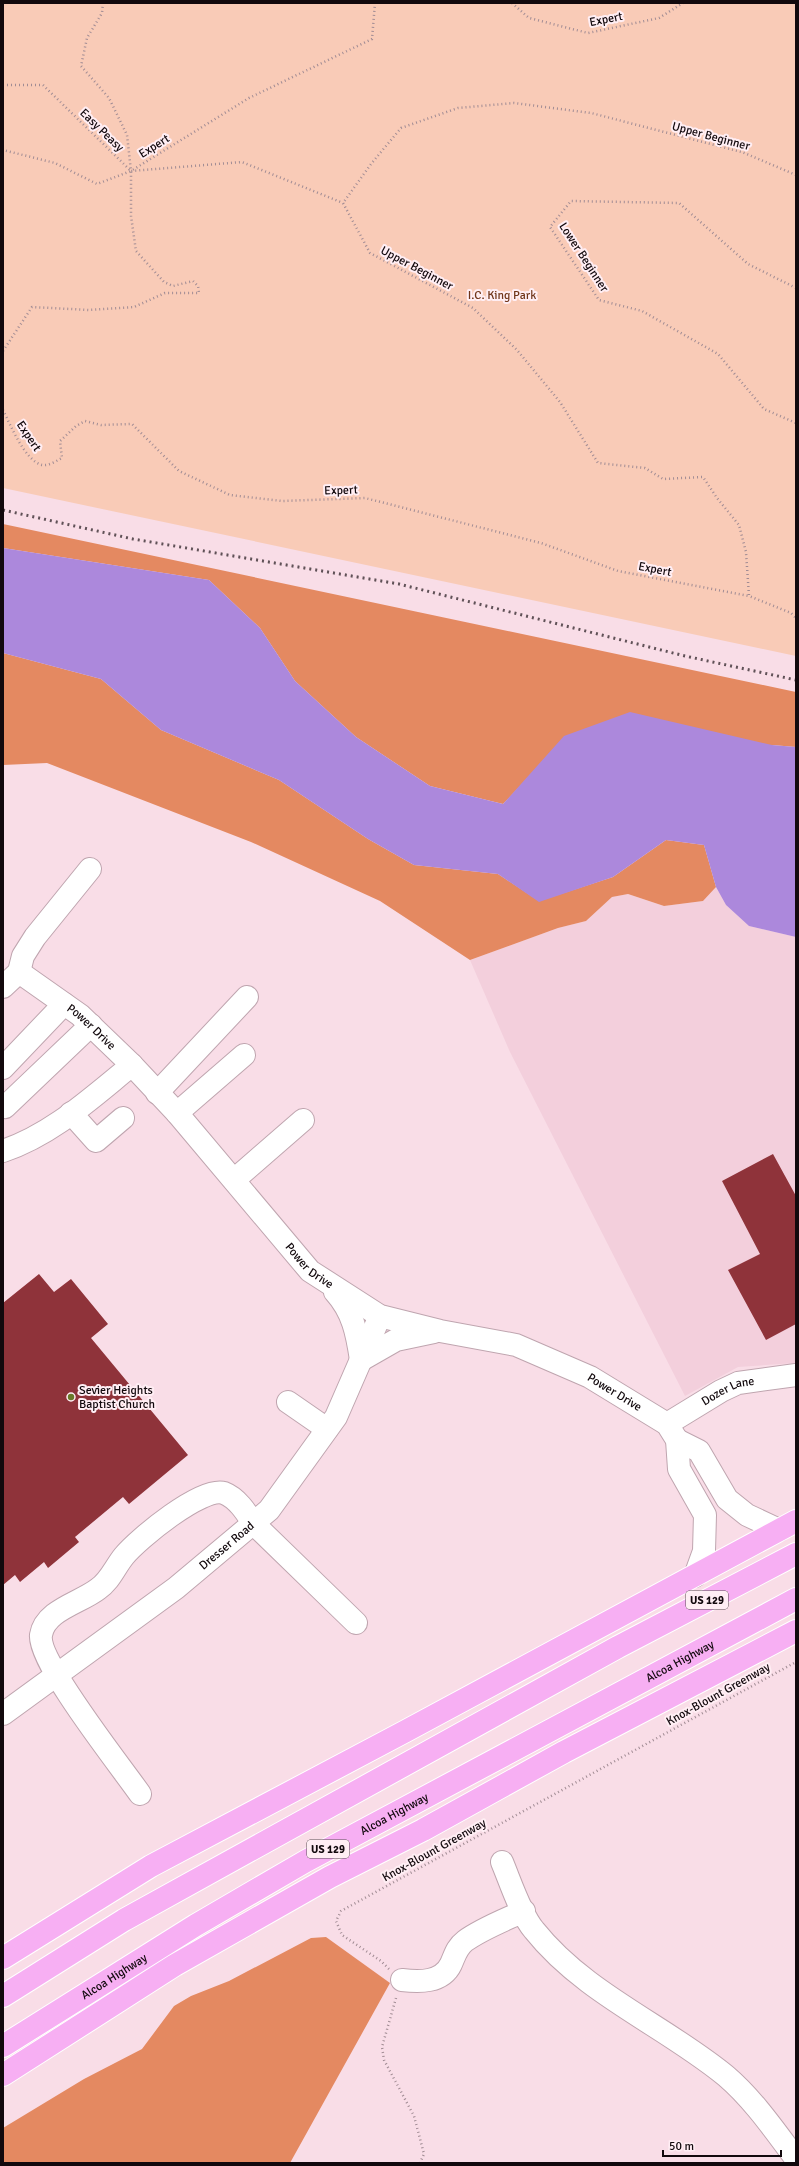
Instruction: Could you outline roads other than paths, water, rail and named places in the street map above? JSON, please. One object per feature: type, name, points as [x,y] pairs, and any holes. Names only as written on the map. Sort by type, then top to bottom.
[{"type":"highway","points":[[3,1958],[151,1866],[695,1576],[787,1525]]},
{"type":"highway","name":"US 129","points":[[3,1996],[124,1920],[618,1647],[796,1554]]},
{"type":"highway","name":"Alcoa Highway","points":[[3,2046],[196,1925],[306,1861],[796,1599]]},
{"type":"highway","points":[[3,2075],[175,1965],[323,1881],[423,1830],[564,1752],[796,1631]]},
{"type":"street","points":[[3,987],[19,972],[22,956],[35,937],[90,869]]},
{"type":"street","name":"Power Drive","points":[[19,972],[91,1025],[132,1065],[177,1113],[310,1271],[380,1316],[440,1331],[516,1345],[590,1377],[699,1451],[727,1499],[747,1515],[787,1525]]},
{"type":"street","points":[[157,1092],[247,997]]},
{"type":"street","points":[[3,1068],[64,1004]]},
{"type":"street","points":[[3,1106],[5,1107],[91,1025]]},
{"type":"street","points":[[177,1113],[244,1055]]},
{"type":"street","points":[[3,1151],[26,1143],[57,1124],[132,1065]]},
{"type":"street","points":[[71,1113],[96,1141],[123,1118]]},
{"type":"street","points":[[234,1180],[303,1120]]},
{"type":"street","points":[[323,1279],[349,1310],[358,1336],[361,1360],[396,1340],[440,1331]]},
{"type":"street","name":"Dresser Road","points":[[3,1714],[176,1588],[270,1510],[336,1417],[380,1316]]},
{"type":"street","name":"Dozer Lane","points":[[672,1432],[721,1391],[738,1383],[796,1375]]},
{"type":"street","points":[[288,1402],[327,1429]]},
{"type":"street","points":[[672,1432],[679,1469],[705,1516],[704,1552],[695,1576]]},
{"type":"street","points":[[140,1794],[56,1674],[42,1646],[41,1636],[45,1625],[51,1617],[99,1589],[124,1555],[186,1504],[208,1494],[224,1493],[240,1504],[253,1523],[356,1623]]},
{"type":"street","points":[[502,1862],[533,1929],[578,1974],[600,1991],[695,2053],[727,2077],[757,2108],[796,2159]]},
{"type":"street","points":[[402,1980],[419,1982],[439,1976],[448,1969],[455,1952],[464,1942],[524,1911]]},
{"type":"railway","points":[[3,510],[133,539],[399,584],[685,656],[796,680]]},
{"type":"place","name":"Sevier Heights Baptist Church","points":[[71,1397]]},
{"type":"park label","name":"I.C. King Park","points":[[502,295]]}]
